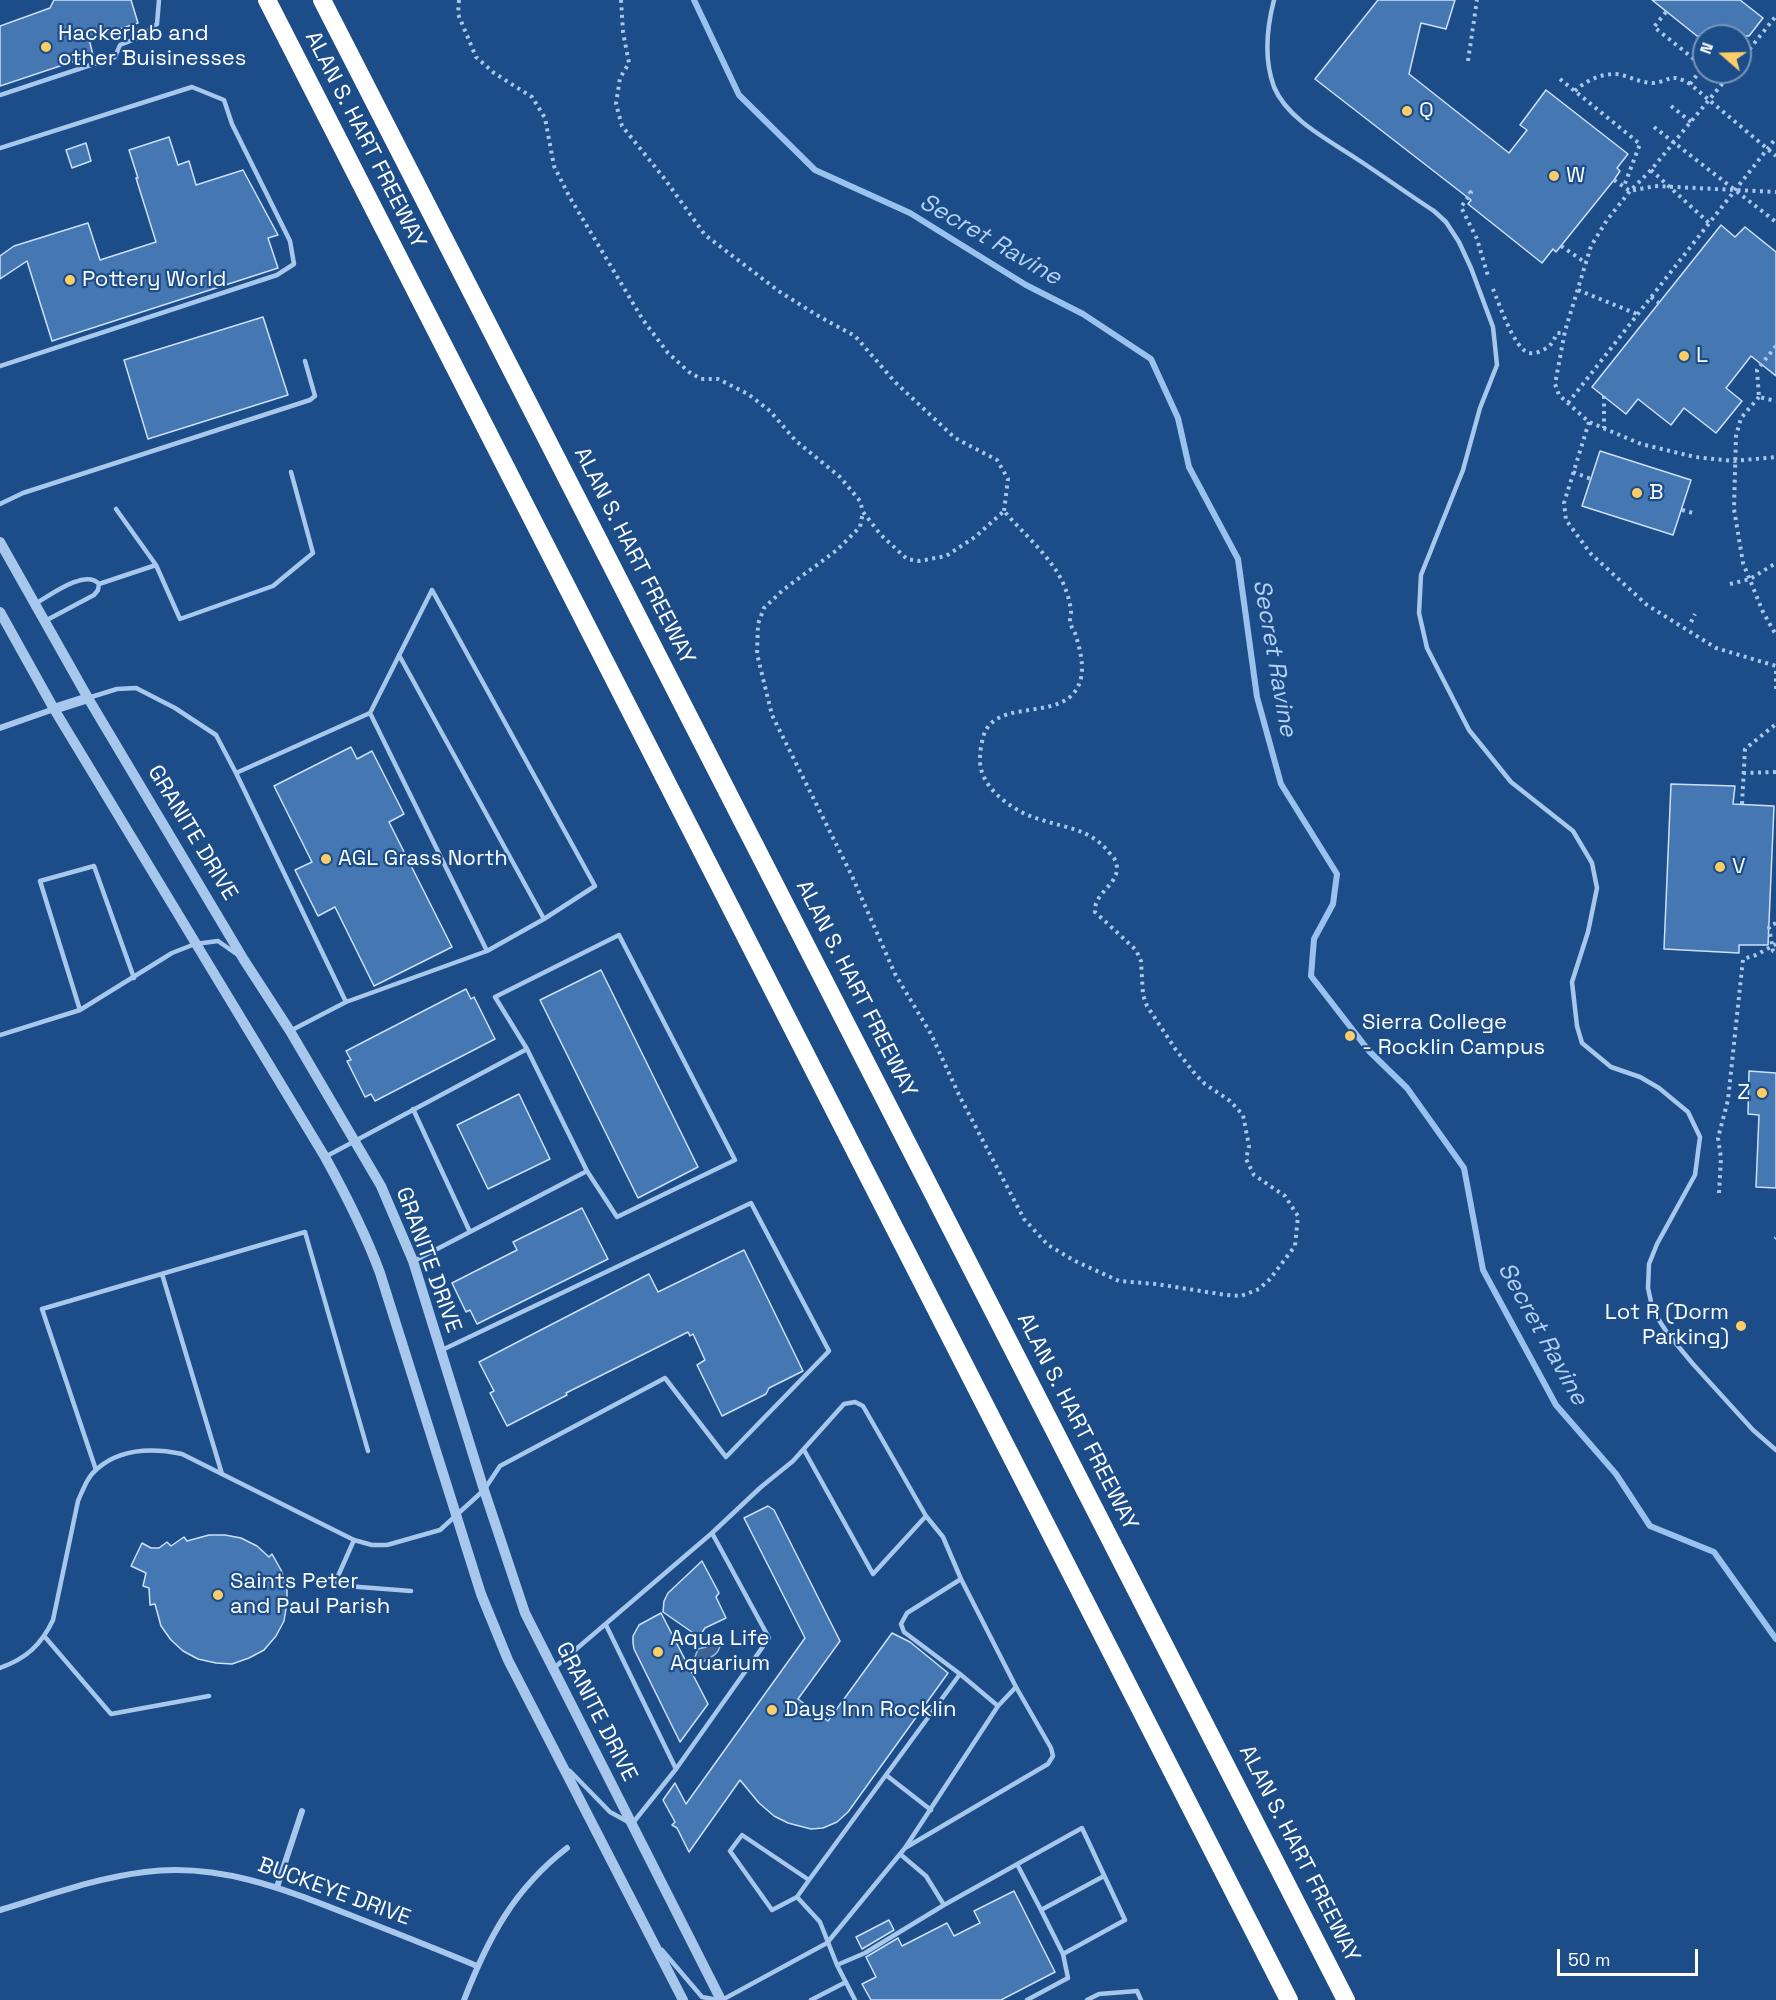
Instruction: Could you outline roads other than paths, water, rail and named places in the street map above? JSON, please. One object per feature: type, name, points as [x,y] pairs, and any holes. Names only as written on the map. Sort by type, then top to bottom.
[{"type":"highway","name":"ALAN S. HART FREEWAY","points":[[267,0],[1289,2000]]},
{"type":"highway","name":"ALAN S. HART FREEWAY","points":[[322,0],[1346,2000]]},
{"type":"highway","points":[[1303,1914],[1357,2000]]},
{"type":"street","name":"GRANITE DRIVE","points":[[0,542],[88,698],[381,1186],[413,1262],[525,1613],[721,2000]]},
{"type":"street","points":[[0,612],[54,710],[351,1203],[380,1273],[493,1624],[508,1660],[683,2000]]},
{"type":"street","points":[[0,728],[88,698]]},
{"type":"street","points":[[277,1887],[302,1811]]},
{"type":"street","points":[[464,2000],[477,1966],[494,1932],[516,1898],[543,1866],[567,1848]]},
{"type":"street","name":"BUCKEYE DRIVE","points":[[0,1910],[104,1880],[145,1872],[184,1870],[211,1872],[242,1877],[277,1887],[477,1966]]},
{"type":"lane","points":[[0,95],[115,57],[120,45],[140,37],[157,24],[159,0]]},
{"type":"lane","points":[[1274,0],[1267,60],[1275,88],[1290,110],[1311,127],[1434,211],[1446,222],[1472,268],[1493,327],[1497,365],[1480,408],[1463,470],[1421,575],[1419,613],[1427,648],[1469,730],[1511,782],[1573,831],[1592,863],[1597,888],[1588,932],[1572,982],[1577,1026],[1582,1043],[1611,1067],[1640,1077],[1659,1088],[1688,1112],[1700,1137],[1695,1176],[1657,1244],[1650,1264],[1648,1288],[1653,1311],[1668,1334],[1701,1373],[1753,1430],[1776,1450]]},
{"type":"lane","points":[[0,148],[192,87],[224,100],[232,124],[290,241],[294,264],[277,275],[0,366]]},
{"type":"lane","points":[[0,504],[23,493],[310,400],[315,396],[314,387],[305,361]]},
{"type":"lane","points":[[116,509],[156,565],[180,619],[273,586],[313,553],[291,472]]},
{"type":"lane","points":[[99,584],[156,565]]},
{"type":"lane","points":[[35,604],[88,577],[95,579],[99,584],[94,595],[45,621]]},
{"type":"lane","points":[[236,773],[370,713],[432,590],[595,886],[544,919],[487,951],[346,1002],[290,1031]]},
{"type":"lane","points":[[399,655],[544,919]]},
{"type":"lane","points":[[88,698],[117,689],[136,688],[175,708],[216,735],[346,1002]]},
{"type":"lane","points":[[370,713],[487,951]]},
{"type":"lane","points":[[80,1010],[40,881],[94,866],[135,978]]},
{"type":"lane","points":[[619,935],[735,1160],[617,1217],[587,1171],[527,1049],[495,998],[619,935]]},
{"type":"lane","points":[[0,1035],[80,1010],[171,954],[195,944],[218,941],[244,960]]},
{"type":"lane","points":[[325,1157],[527,1049]]},
{"type":"lane","points":[[413,1109],[470,1232]]},
{"type":"lane","points":[[413,1262],[587,1171]]},
{"type":"lane","points":[[0,1668],[30,1653],[45,1637],[53,1620],[78,1501],[86,1483],[96,1470],[128,1453],[164,1450],[182,1454],[354,1540],[372,1545],[387,1545],[440,1530],[484,1490],[500,1466],[666,1378],[726,1457],[830,1351],[750,1203],[441,1351]]},
{"type":"lane","points":[[96,1470],[42,1309],[305,1232],[368,1451]]},
{"type":"lane","points":[[162,1274],[222,1474]]},
{"type":"lane","points":[[553,1670],[804,1450],[844,1404],[855,1402],[863,1406],[926,1516],[943,1537],[961,1579],[1016,1687],[1051,1748],[1053,1756],[1048,1764],[905,1848]]},
{"type":"lane","points":[[804,1450],[873,1574],[926,1516]]},
{"type":"lane","points":[[562,1763],[610,1812],[632,1824],[676,1769],[770,1638],[712,1533]]},
{"type":"lane","points":[[354,1540],[334,1584],[411,1592]]},
{"type":"lane","points":[[961,1579],[907,1612],[901,1624],[904,1632],[998,1706]]},
{"type":"lane","points":[[606,1625],[676,1769]]},
{"type":"lane","points":[[45,1637],[111,1714],[209,1696]]},
{"type":"lane","points":[[809,1880],[742,1835],[730,1851],[772,1910],[797,1897],[960,1674]]},
{"type":"lane","points":[[651,1937],[702,1997],[721,2000],[827,1943],[905,1848],[998,1706],[1016,1687]]},
{"type":"lane","points":[[886,1775],[931,1810]]},
{"type":"lane","points":[[837,1965],[865,1953],[944,1905],[1082,1828],[1125,1920],[1063,1954]]},
{"type":"lane","points":[[900,1854],[926,1876],[944,1905]]},
{"type":"lane","points":[[1017,1864],[1063,1954],[1068,1978],[1028,2000]]},
{"type":"lane","points":[[1041,1910],[1104,1876]]},
{"type":"lane","points":[[797,1897],[820,1922],[827,1943],[855,2000]]},
{"type":"lane","points":[[811,2000],[846,1982]]},
{"type":"lane","points":[[1088,2000],[1099,1994],[1137,1991],[1141,2000]]},
{"type":"water","points":[[711,1639],[721,1641],[716,1653],[701,1663],[697,1661],[695,1657],[698,1649],[706,1647]]},
{"type":"waterway","name":"Secret Ravine","points":[[694,0],[739,95],[815,170],[910,213],[1026,285],[1083,314],[1151,359],[1178,418],[1189,467],[1238,559],[1257,697],[1281,784],[1337,874],[1333,904],[1314,939],[1311,976],[1369,1051],[1407,1088],[1464,1168],[1483,1270],[1556,1405],[1616,1474],[1650,1526],[1714,1552],[1776,1639]]},
{"type":"place","name":"Hackerlab and other Buisinesses","points":[[46,47]]},
{"type":"place","name":"Q","points":[[1407,111]]},
{"type":"place","name":"W","points":[[1554,176]]},
{"type":"place","name":"Pottery World","points":[[70,280]]},
{"type":"place","name":"L","points":[[1684,356]]},
{"type":"place","name":"B","points":[[1637,493]]},
{"type":"place","name":"AGL Grass North","points":[[326,859]]},
{"type":"place","name":"V","points":[[1720,867]]},
{"type":"place","name":"Sierra College - Rocklin Campus","points":[[1350,1036]]},
{"type":"place","name":"Z","points":[[1762,1093]]},
{"type":"place","name":"Lot R (Dorm Parking)","points":[[1741,1326]]},
{"type":"place","name":"Saints Peter and Paul Parish","points":[[218,1595]]},
{"type":"place","name":"Aqua Life Aquarium","points":[[658,1652]]},
{"type":"place","name":"Days Inn Rocklin","points":[[772,1710]]}]
